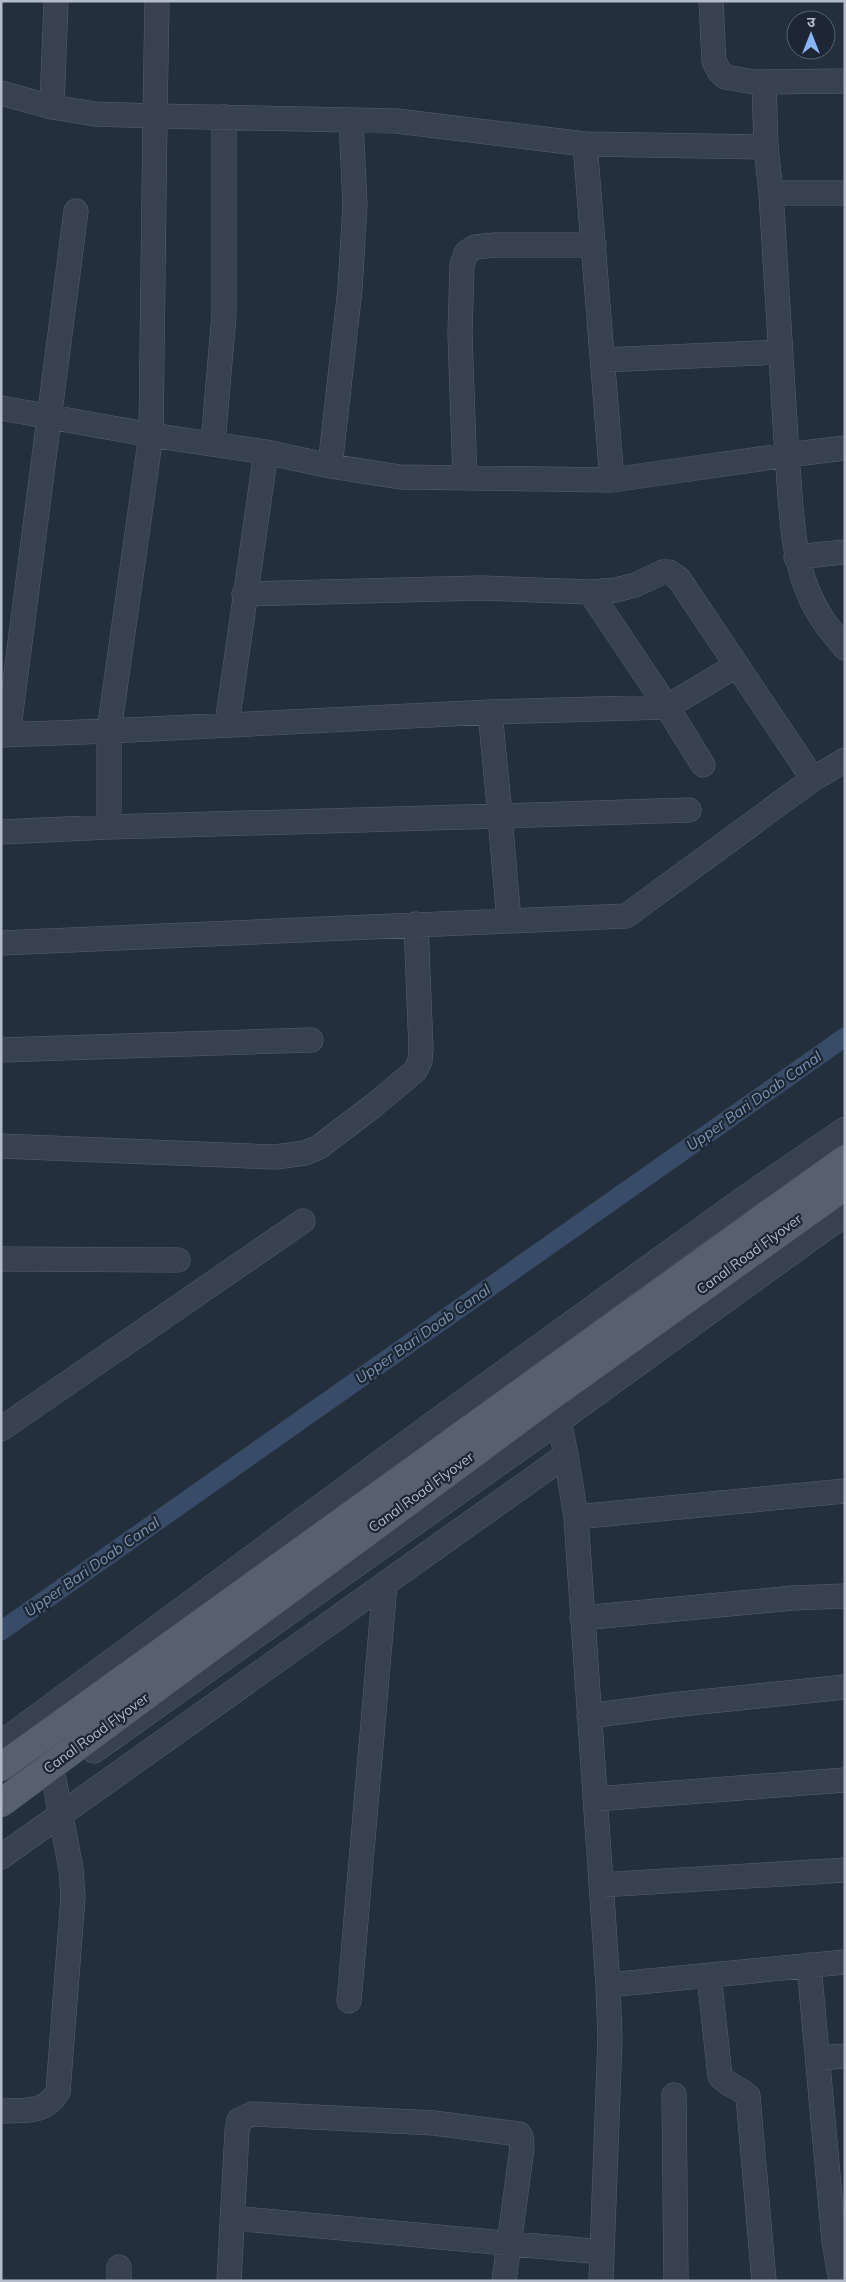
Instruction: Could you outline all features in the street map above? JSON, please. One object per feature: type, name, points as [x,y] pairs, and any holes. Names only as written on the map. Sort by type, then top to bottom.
[{"type":"main road","name":"Canal Road Flyover","points":[[1,1766],[845,1159]]},
{"type":"main road","name":"Canal Road Flyover","points":[[1,1803],[550,1397],[845,1186]]},
{"type":"street","points":[[52,107],[56,1]]},
{"type":"street","points":[[110,827],[109,731],[151,435],[157,1]]},
{"type":"street","points":[[711,1],[712,50],[719,71],[725,77],[738,81],[764,82],[845,81]]},
{"type":"street","points":[[764,82],[766,147],[771,193],[779,352],[796,557],[808,593],[821,617],[845,648]]},
{"type":"street","points":[[1,93],[52,107],[95,114],[397,121],[585,144],[766,147]]},
{"type":"street","points":[[213,443],[224,315],[224,117]]},
{"type":"street","points":[[330,466],[350,289],[355,205],[351,120]]},
{"type":"street","points":[[585,144],[612,480]]},
{"type":"street","points":[[771,193],[845,193]]},
{"type":"street","points":[[76,211],[4,735],[490,712],[667,707],[737,665]]},
{"type":"street","points":[[464,478],[460,334],[462,265],[466,253],[475,247],[495,245],[594,245]]},
{"type":"street","points":[[603,360],[779,352]]},
{"type":"street","points":[[1,408],[151,435],[266,452],[330,466],[400,477],[612,480],[845,448]]},
{"type":"street","points":[[226,724],[266,452]]},
{"type":"street","points":[[796,557],[845,552]]},
{"type":"street","points":[[244,594],[480,588],[590,592],[616,590],[634,585],[663,572],[676,575],[813,779]]},
{"type":"street","points":[[590,592],[667,707],[703,765]]},
{"type":"street","points":[[490,712],[509,921]]},
{"type":"street","points":[[1,943],[626,916],[813,779],[845,760]]},
{"type":"street","points":[[1,832],[110,827],[689,810]]},
{"type":"street","points":[[1,1146],[275,1157],[291,1156],[319,1147],[402,1083],[415,1071],[420,1061],[422,1050],[416,924]]},
{"type":"street","points":[[1,1050],[311,1040]]},
{"type":"street","points":[[1,1744],[428,1428],[736,1204],[845,1129]]},
{"type":"street","points":[[1,1814],[54,1779],[559,1421],[845,1214]]},
{"type":"street","points":[[1,1429],[303,1222]]},
{"type":"street","points":[[1,1259],[178,1260]]},
{"type":"street","points":[[559,1421],[576,1517],[608,1985],[610,2038],[601,2281]]},
{"type":"street","points":[[1,1858],[62,1812],[566,1455]]},
{"type":"street","points":[[576,1517],[845,1491]]},
{"type":"street","points":[[349,2001],[385,1584]]},
{"type":"street","points":[[582,1618],[793,1598],[845,1596]]},
{"type":"street","points":[[589,1716],[845,1687]]},
{"type":"street","points":[[1,2111],[31,2110],[45,2107],[58,2092],[73,1896],[62,1812],[54,1779]]},
{"type":"street","points":[[595,1799],[845,1780]]},
{"type":"street","points":[[601,1886],[845,1870]]},
{"type":"street","points":[[608,1985],[845,1962]]},
{"type":"street","points":[[808,1966],[818,2058],[835,2150],[841,2281]]},
{"type":"street","points":[[709,1976],[720,2076],[731,2085],[743,2090],[748,2096],[764,2281]]},
{"type":"street","points":[[818,2058],[845,2056]]},
{"type":"street","points":[[674,2095],[676,2281]]},
{"type":"street","points":[[229,2281],[237,2131],[239,2120],[244,2116],[252,2114],[434,2123],[512,2132],[521,2137],[522,2148],[504,2281]]},
{"type":"street","points":[[233,2218],[510,2242],[602,2252]]},
{"type":"waterway","name":"Upper Bari Doab Canal","points":[[1,1631],[845,1037]]}]
